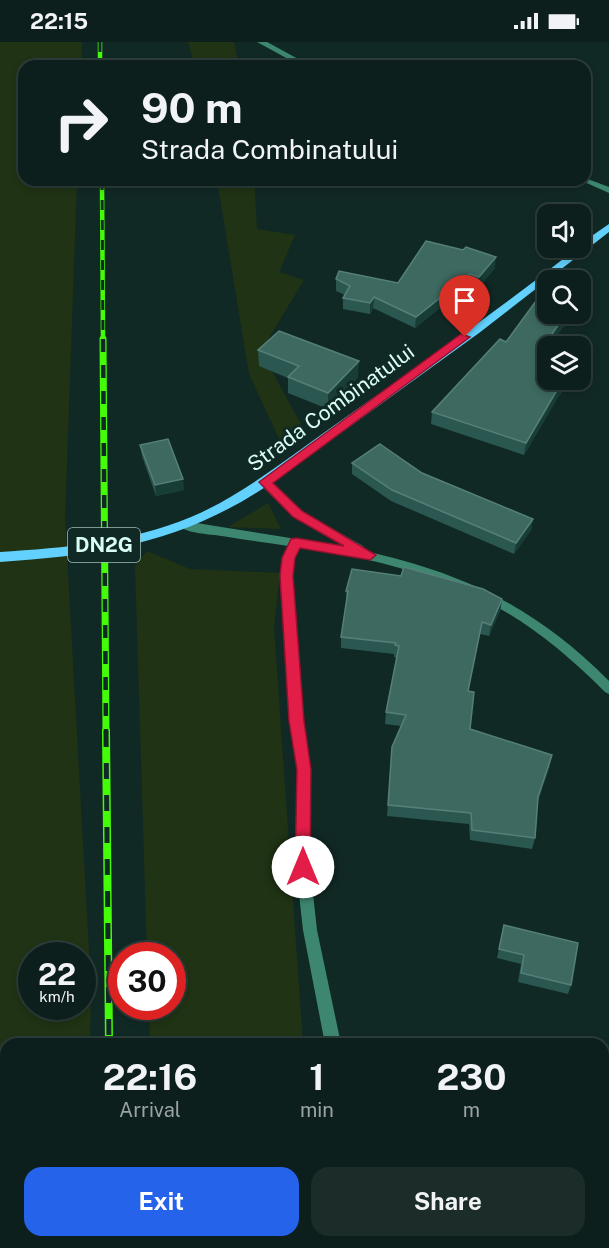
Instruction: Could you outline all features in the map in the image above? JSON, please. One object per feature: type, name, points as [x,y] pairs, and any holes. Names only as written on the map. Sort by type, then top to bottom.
[{"type":"main road","name":"Strada Combinatului","points":[[22,556],[116,543],[184,525],[218,510],[266,482],[415,375],[609,227]]},
{"type":"main road","points":[[0,551],[22,556]]},
{"type":"main road","points":[[0,560],[22,556]]},
{"type":"street","points":[[261,42],[296,60]]},
{"type":"street","points":[[591,183],[609,190]]},
{"type":"street","points":[[266,482],[297,514],[370,555]]},
{"type":"street","name":"Strada Combinatului","points":[[184,525],[231,536],[296,542],[370,555],[448,577],[492,597],[570,648],[609,689]]},
{"type":"street","points":[[296,542],[288,558],[287,576],[297,721],[304,770],[303,867],[310,930],[332,1038]]},
{"type":"green space","points":[[0,42],[82,42],[81,60],[18,60],[18,186],[77,186],[65,519],[88,942],[18,942],[18,1020],[90,1020],[90,1038],[0,1038]]},
{"type":"green space","points":[[188,42],[234,42],[238,60],[193,60]]},
{"type":"green space","points":[[218,186],[254,186],[257,229],[295,235],[279,272],[304,280],[261,351],[303,428],[280,441],[249,374]]},
{"type":"green space","points":[[268,503],[281,529],[228,527]]},
{"type":"green space","points":[[147,551],[190,569],[280,573],[274,628],[303,1038],[150,1038],[149,1020],[186,1020],[186,942],[147,942],[135,566]]},
{"type":"building","points":[[426,241],[463,250],[466,247],[496,257],[479,277],[470,274],[416,317],[374,297],[370,303],[343,298],[350,286],[336,279],[339,271],[398,283]]},
{"type":"building","points":[[537,300],[537,324],[559,324],[551,336],[537,336],[537,390],[557,390],[526,443],[432,412],[500,339],[506,342]]},
{"type":"building","points":[[279,331],[359,361],[328,393],[288,377],[299,366],[258,350]]},
{"type":"building","points":[[168,439],[183,479],[155,485],[140,445]]},
{"type":"building","points":[[380,444],[422,473],[533,519],[516,543],[392,490],[352,463]]},
{"type":"building","points":[[404,567],[483,589],[502,599],[491,625],[482,622],[468,691],[474,692],[470,729],[552,755],[538,797],[535,838],[472,830],[471,813],[388,805],[392,747],[406,715],[386,712],[399,646],[395,645],[396,643],[341,637],[348,591],[346,591],[352,569],[401,576]]},
{"type":"building","points":[[504,925],[578,943],[571,985],[521,973],[524,955],[499,949]]},
{"type":"railway","points":[[100,42],[100,60]]},
{"type":"railway","points":[[102,186],[103,341]]},
{"type":"railway","points":[[103,339],[106,733]]},
{"type":"railway","points":[[106,731],[109,1038]]},
{"type":"route","points":[[303,867],[304,770],[297,721],[287,576],[288,558],[296,542],[370,555],[297,514],[272,491],[266,482],[465,337]]}]
